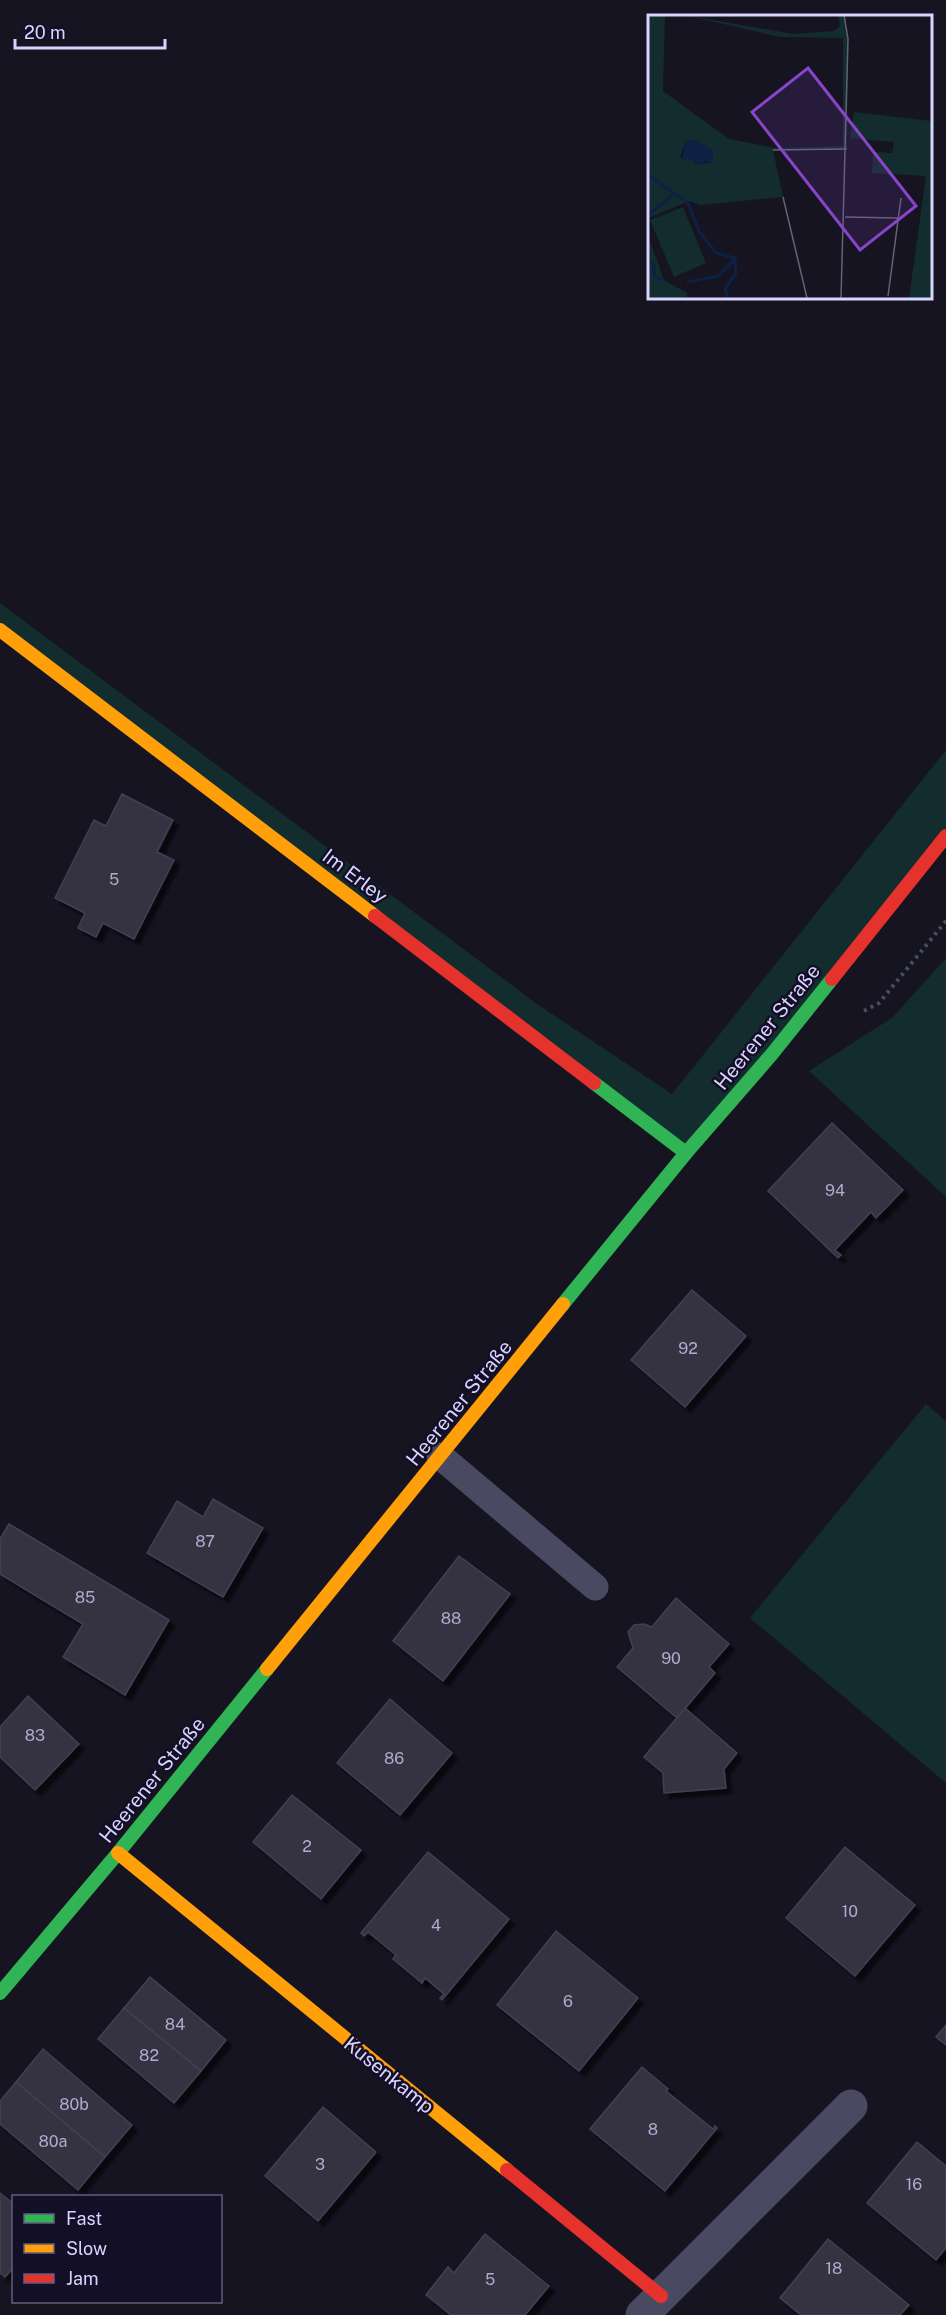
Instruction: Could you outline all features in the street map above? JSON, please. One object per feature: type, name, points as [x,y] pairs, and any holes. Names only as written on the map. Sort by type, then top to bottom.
[{"type":"street","name":"Im Erley","points":[[0,630],[686,1153]]},
{"type":"street","name":"Heerener Straße","points":[[0,1993],[117,1853],[686,1153],[772,1054],[946,836]]},
{"type":"street","name":"Kusenkamp","points":[[117,1853],[652,2306],[851,2106]]},
{"type":"lane","points":[[440,1456],[596,1587]]},
{"type":"green space","points":[[0,603],[537,1004],[672,1094],[946,750],[946,831],[686,1153],[0,630]]},
{"type":"green space","points":[[946,958],[946,1197],[809,1071],[893,1017]]},
{"type":"green space","points":[[926,1404],[946,1421],[946,1783],[750,1618]]},
{"type":"building","points":[[122,794],[173,820],[157,852],[174,860],[134,939],[103,923],[96,937],[78,928],[85,913],[55,898],[94,820],[106,826]]},
{"type":"building","points":[[832,1123],[903,1190],[876,1218],[871,1212],[835,1250],[841,1255],[838,1258],[768,1191]]},
{"type":"building","points":[[692,1290],[746,1336],[685,1407],[631,1360]]},
{"type":"building","points":[[213,1499],[263,1528],[223,1597],[147,1553],[177,1501],[203,1517]]},
{"type":"building","points":[[9,1524],[169,1620],[125,1695],[63,1657],[83,1624],[0,1574],[0,1539]]},
{"type":"building","points":[[459,1556],[510,1594],[443,1681],[393,1641]]},
{"type":"building","points":[[676,1598],[729,1644],[709,1667],[715,1673],[677,1718],[617,1667],[633,1648],[628,1632],[634,1625],[644,1624],[652,1627]]},
{"type":"building","points":[[28,1696],[79,1744],[35,1790],[0,1757],[0,1727]]},
{"type":"building","points":[[390,1699],[452,1753],[400,1815],[337,1763]]},
{"type":"building","points":[[685,1708],[737,1753],[724,1769],[726,1788],[664,1793],[663,1773],[644,1757]]},
{"type":"building","points":[[292,1795],[361,1850],[321,1899],[253,1842]]},
{"type":"building","points":[[845,1847],[915,1905],[855,1976],[786,1918]]},
{"type":"building","points":[[428,1852],[509,1919],[442,2000],[440,1998],[444,1994],[425,1978],[422,1983],[393,1959],[396,1955],[368,1932],[364,1936],[361,1933]]},
{"type":"building","points":[[556,1931],[638,1998],[579,2071],[497,2005]]},
{"type":"building","points":[[150,1977],[226,2040],[201,2071],[124,2008]]},
{"type":"building","points":[[124,2008],[201,2071],[174,2103],[98,2039]]},
{"type":"building","points":[[946,2025],[946,2045],[936,2037]]},
{"type":"building","points":[[43,2049],[132,2125],[105,2157],[16,2082]]},
{"type":"building","points":[[642,2067],[668,2089],[666,2091],[713,2129],[715,2126],[717,2128],[665,2191],[590,2129]]},
{"type":"building","points":[[16,2082],[105,2157],[78,2190],[0,2124],[0,2101]]},
{"type":"building","points":[[323,2107],[376,2152],[318,2221],[265,2176]]},
{"type":"building","points":[[917,2142],[946,2166],[946,2248],[936,2260],[867,2203]]},
{"type":"building","points":[[0,2193],[12,2202],[12,2269],[5,2277],[0,2273]]},
{"type":"building","points":[[485,2234],[549,2286],[525,2315],[451,2315],[426,2295],[448,2267],[454,2273]]},
{"type":"building","points":[[828,2239],[909,2305],[900,2315],[801,2315],[780,2298]]},
{"type":"traffic: fast","points":[[563,1304],[832,979]]},
{"type":"traffic: fast","points":[[594,1083],[686,1153]]},
{"type":"traffic: fast","points":[[0,1993],[118,1853],[267,1669]]},
{"type":"traffic: slow","points":[[0,630],[375,916]]},
{"type":"traffic: slow","points":[[267,1669],[563,1304]]},
{"type":"traffic: slow","points":[[118,1853],[507,2170]]},
{"type":"traffic: jam","points":[[832,979],[946,836]]},
{"type":"traffic: jam","points":[[375,916],[594,1083]]},
{"type":"traffic: jam","points":[[507,2170],[661,2296]]}]
